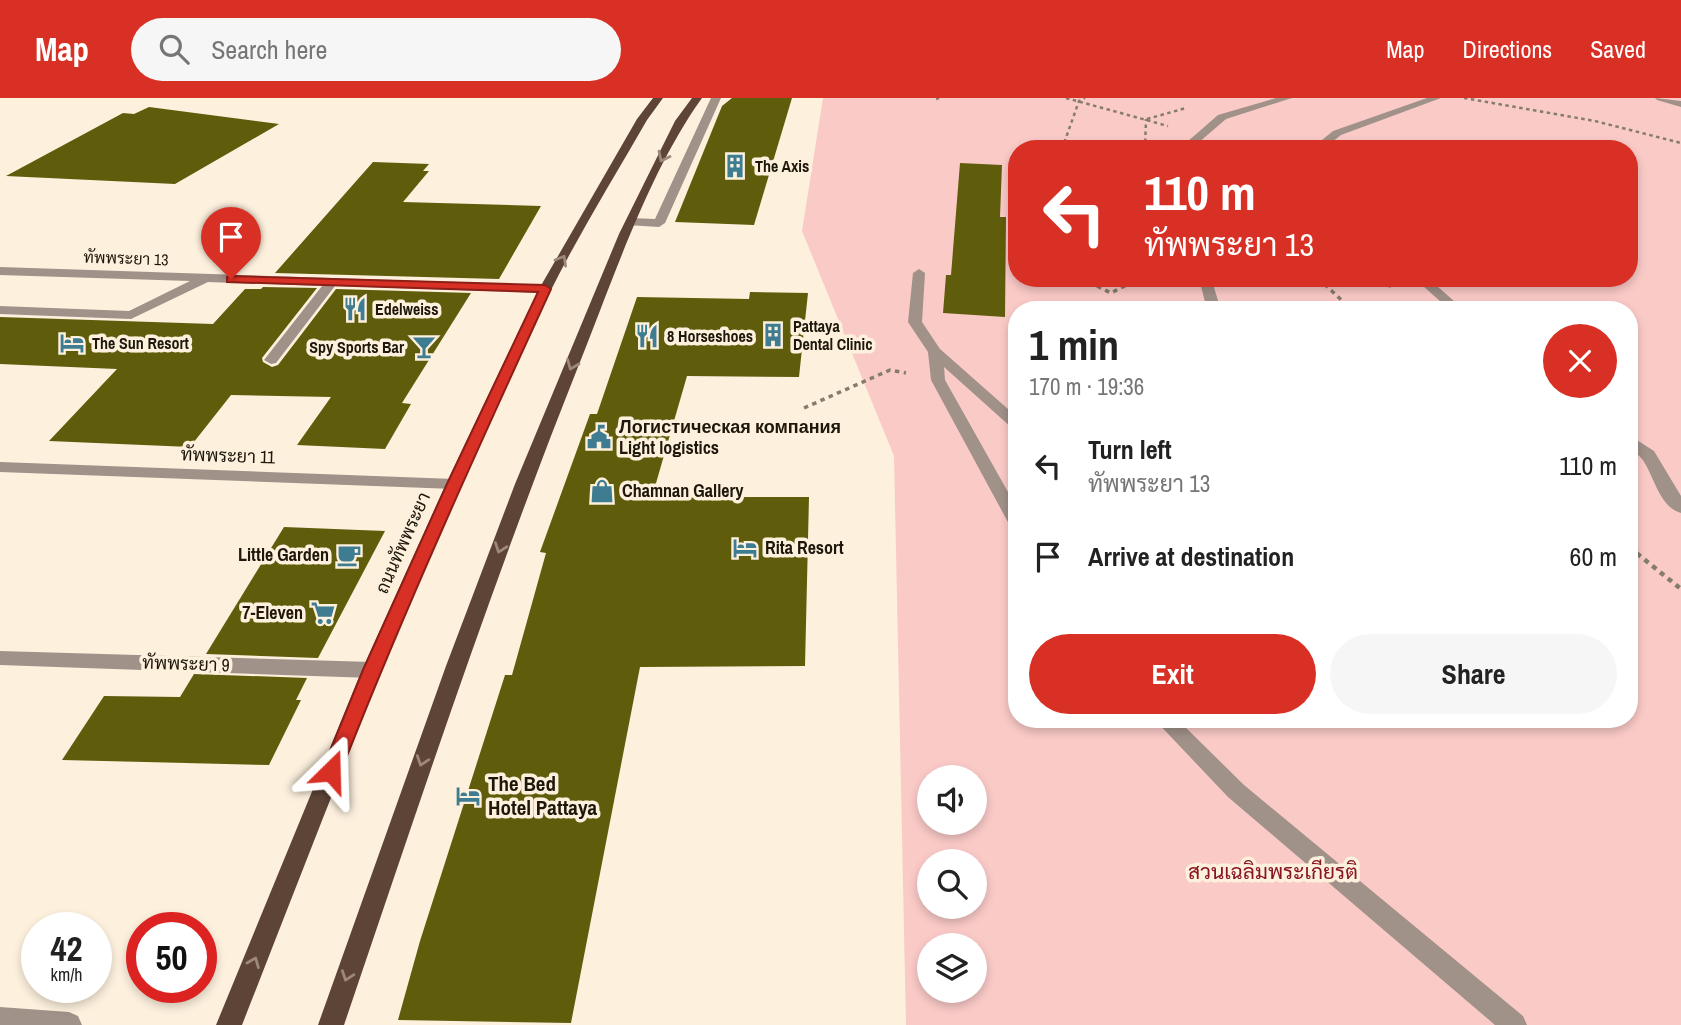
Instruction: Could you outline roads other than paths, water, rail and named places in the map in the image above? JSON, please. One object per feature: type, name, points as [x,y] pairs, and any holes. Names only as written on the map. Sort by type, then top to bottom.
[{"type":"main road","name":"ถนนทัพพระยา","points":[[229,1025],[372,670],[454,484],[545,289],[642,119],[658,98]]},
{"type":"main road","points":[[331,1025],[451,679],[523,484],[631,222],[680,121],[697,98]]},
{"type":"street","points":[[631,222],[659,223],[716,98]]},
{"type":"street","points":[[1192,140],[1222,117],[1287,98]]},
{"type":"street","points":[[1328,140],[1337,133],[1436,98]]},
{"type":"street","points":[[1660,98],[1681,104]]},
{"type":"street","name":"ทัพพระยา 13","points":[[0,271],[545,289]]},
{"type":"street","points":[[919,273],[915,322],[935,352],[1008,417]]},
{"type":"street","points":[[0,310],[131,315],[206,278]]},
{"type":"street","points":[[271,360],[331,283]]},
{"type":"street","points":[[1431,287],[1447,301]]},
{"type":"street","points":[[935,352],[938,380],[1008,508]]},
{"type":"street","points":[[1638,447],[1648,455],[1668,492],[1681,507]]},
{"type":"street","name":"ทัพพระยา 11","points":[[0,467],[454,484]]},
{"type":"street","name":"ทัพพระยา 9","points":[[0,658],[372,670]]},
{"type":"street","points":[[1173,728],[1236,791],[1514,1025]]},
{"type":"street","points":[[0,1020],[69,1025]]},
{"type":"place","name":"The Axis","points":[[735,166]]},
{"type":"place","name":"Edelweiss","points":[[355,309]]},
{"type":"place","name":"Pattaya Dental Clinic","points":[[773,335]]},
{"type":"place","name":"8 Horseshoes","points":[[647,336]]},
{"type":"place","name":"The Sun Resort","points":[[72,343]]},
{"type":"place","name":"Spy Sports Bar","points":[[424,347]]},
{"type":"place","name":"Логистическая компания Light logistics","points":[[599,437]]},
{"type":"place","name":"Chamnan Gallery","points":[[602,491]]},
{"type":"place","name":"Rita Resort","points":[[745,548]]},
{"type":"place","name":"Little Garden","points":[[349,555]]},
{"type":"place","name":"7-Eleven","points":[[323,613]]},
{"type":"place","name":"The Bed Hotel Pattaya","points":[[468,796]]},
{"type":"park label","name":"สวนเฉลิมพระเกียรติ","points":[[1273,872]]}]
